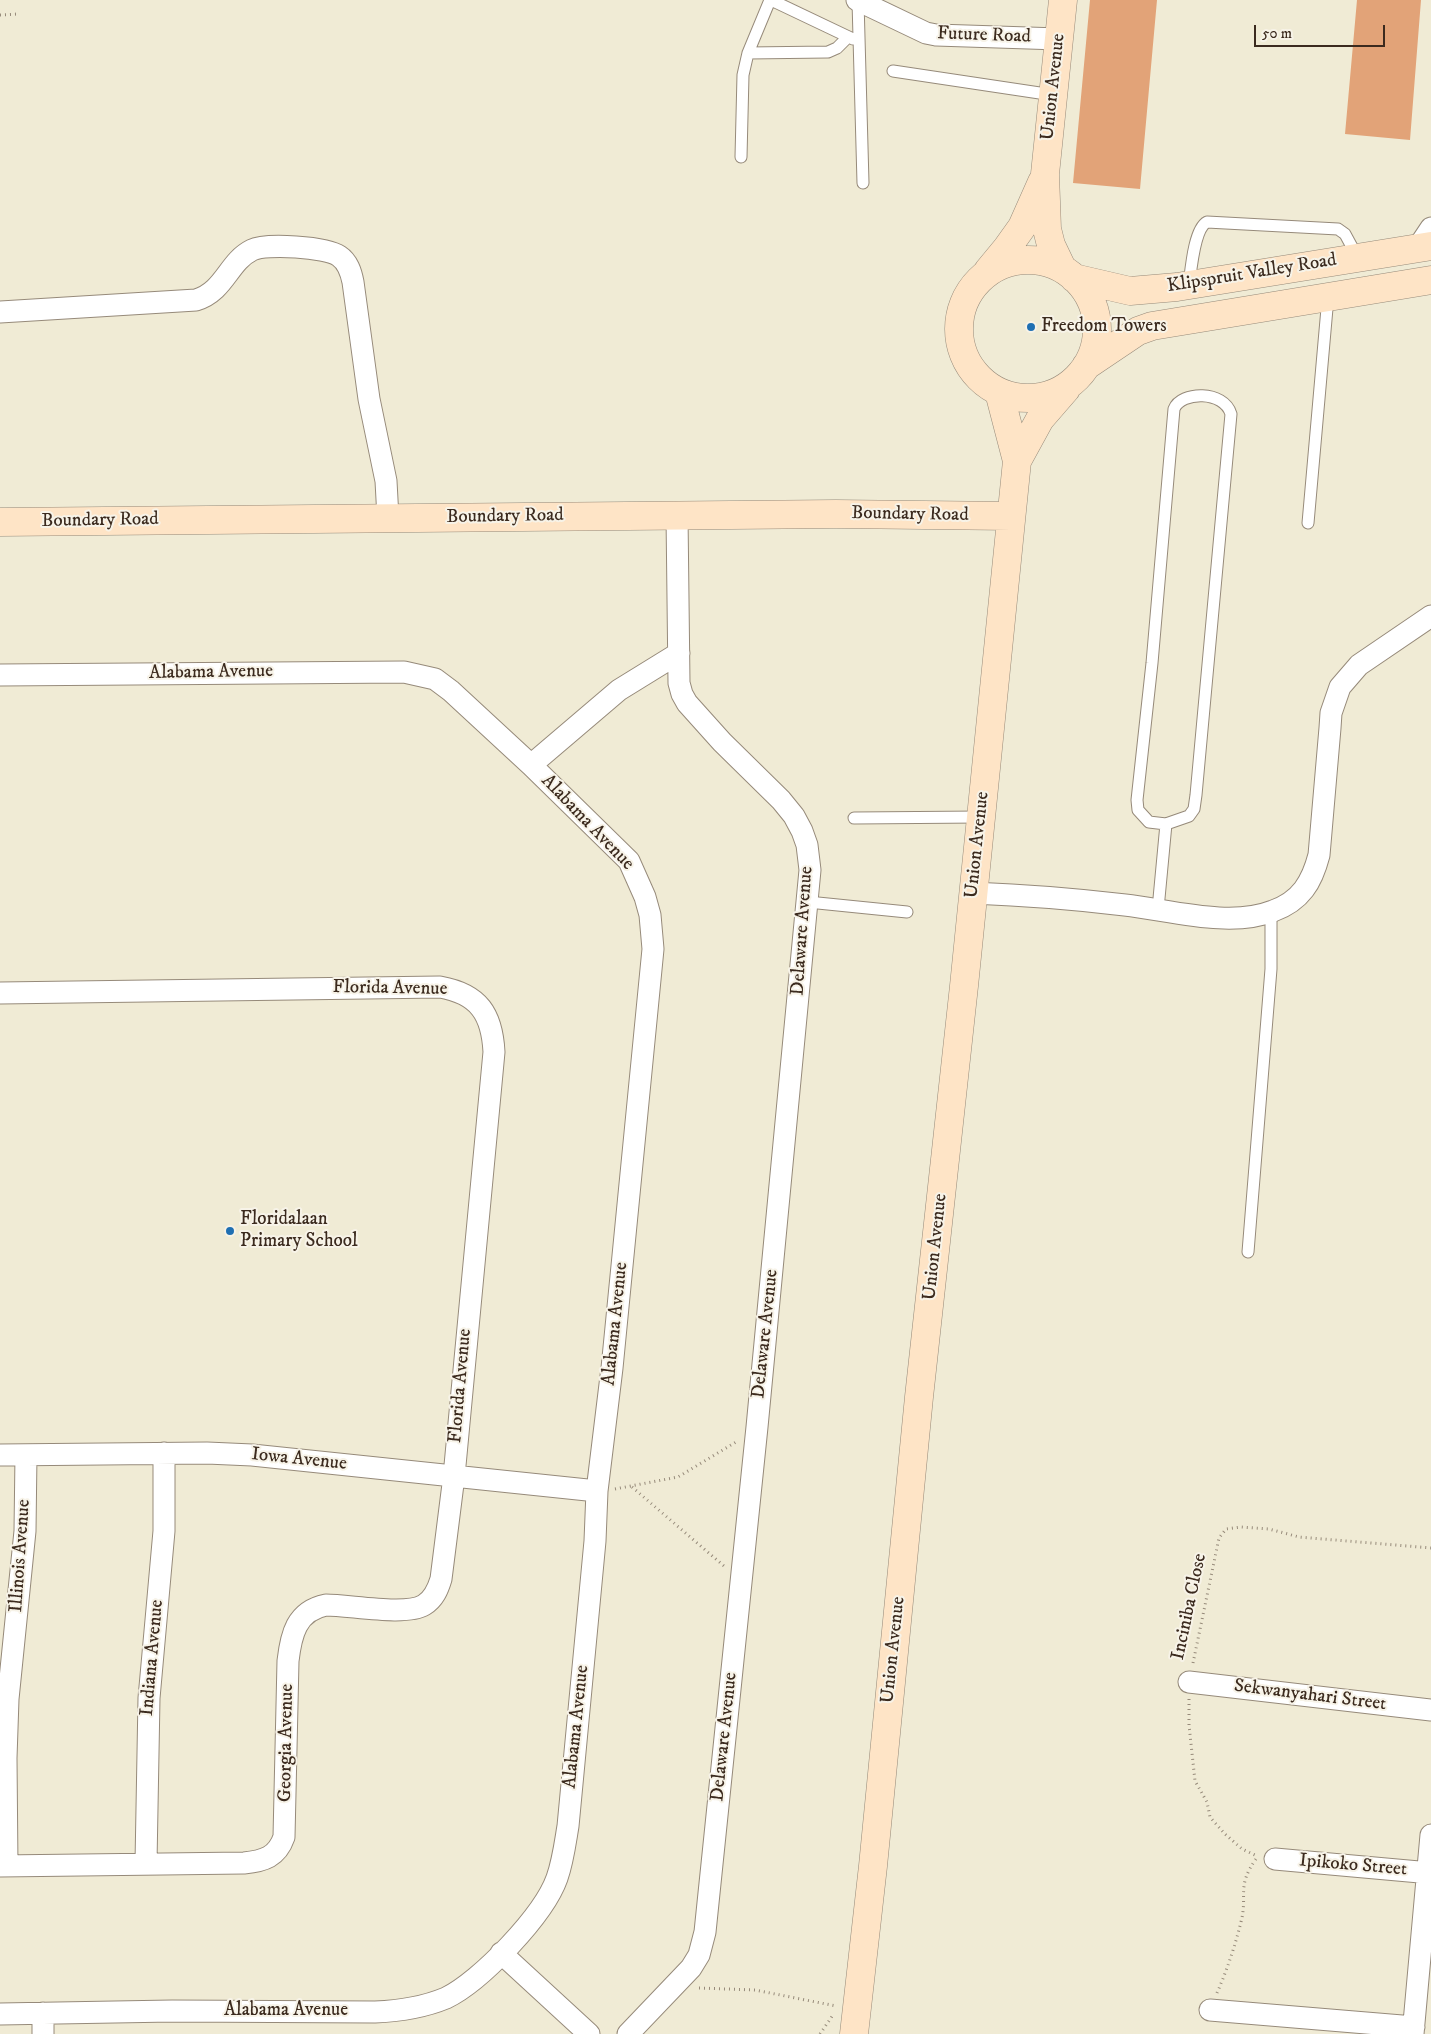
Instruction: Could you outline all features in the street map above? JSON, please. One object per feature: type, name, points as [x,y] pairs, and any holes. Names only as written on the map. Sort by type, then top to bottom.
[{"type":"street","name":"Union Avenue","points":[[1063,0],[1045,174],[1047,229],[1051,245],[1068,273]]},
{"type":"street","name":"Future Road","points":[[858,1],[933,35],[1059,39]]},
{"type":"street","name":"Union Avenue","points":[[986,273],[1008,248],[1022,227],[1045,174]]},
{"type":"street","name":"Klipspruit Valley Road","points":[[1068,273],[1130,291],[1189,285],[1358,258],[1426,241]]},
{"type":"street","points":[[0,312],[196,300],[206,297],[215,291],[244,255],[263,246],[320,251],[338,255],[346,261],[354,282],[369,399],[386,481],[388,518]]},
{"type":"street","points":[[1023,260],[1043,261],[1068,273],[1087,292],[1096,320],[1097,329],[1094,349],[1078,375],[1054,394],[1036,398],[1017,398],[999,392],[979,379],[965,359],[959,336],[961,312],[970,290],[986,273],[1004,264],[1023,260]]},
{"type":"street","name":"Klipspruit Valley Road","points":[[1078,375],[1131,335],[1152,326],[1431,280]]},
{"type":"street","name":"Union Avenue","points":[[1017,461],[1040,419],[1078,375]]},
{"type":"street","name":"Union Avenue","points":[[854,2034],[873,1866],[919,1397],[1017,461],[999,392]]},
{"type":"street","name":"Boundary Road","points":[[0,522],[836,514],[1011,516]]},
{"type":"street","name":"Delaware Avenue","points":[[628,2034],[676,1985],[699,1955],[705,1932],[757,1427],[810,870],[807,845],[794,816],[781,800],[722,742],[687,703],[682,694],[679,683],[677,515]]},
{"type":"street","points":[[973,893],[1078,900],[1200,916],[1230,918],[1251,917],[1284,907],[1305,889],[1314,875],[1319,855],[1332,713],[1340,687],[1359,665],[1431,616]]},
{"type":"street","points":[[531,765],[619,690],[679,653]]},
{"type":"street","name":"Alabama Avenue","points":[[0,675],[385,672],[418,674],[441,682],[531,765],[629,861],[645,897],[653,933],[616,1329],[598,1491],[594,1550],[563,1857],[548,1896],[537,1913],[501,1953],[475,1977],[448,1997],[420,2008],[400,2011],[172,2011],[43,2024],[0,2014]]},
{"type":"street","name":"Florida Avenue","points":[[0,992],[440,987],[463,993],[478,1005],[486,1016],[493,1033],[494,1052],[454,1476]]},
{"type":"street","name":"Iowa Avenue","points":[[0,1455],[164,1453],[252,1455],[598,1491]]},
{"type":"street","name":"Indiana Avenue","points":[[146,1863],[149,1698],[163,1540],[164,1453]]},
{"type":"street","name":"Illinois Avenue","points":[[4,1866],[7,1708],[24,1531],[26,1455]]},
{"type":"street","name":"Georgia Avenue","points":[[4,1866],[258,1862],[269,1858],[280,1847],[285,1826],[288,1661],[292,1637],[296,1627],[302,1617],[316,1607],[335,1605],[409,1609],[426,1604],[432,1599],[438,1590],[441,1579],[454,1476]]},
{"type":"street","name":"Sekwanyahari Street","points":[[1189,1682],[1431,1710]]},
{"type":"street","points":[[1210,2010],[1413,2030],[1429,1873],[1431,1835]]},
{"type":"street","name":"Ipikoko Street","points":[[1266,1858],[1429,1873]]},
{"type":"street","points":[[501,1953],[588,2034]]},
{"type":"lane","points":[[741,157],[743,75],[748,53],[770,0],[860,42]]},
{"type":"lane","points":[[858,1],[863,182]]},
{"type":"lane","points":[[748,53],[828,52],[836,48],[848,37]]},
{"type":"lane","points":[[893,71],[1053,95]]},
{"type":"lane","points":[[1189,285],[1198,235],[1202,225],[1207,222],[1338,229],[1345,234],[1358,258]]},
{"type":"lane","points":[[1308,523],[1328,297]]},
{"type":"lane","points":[[1207,395],[1225,403],[1231,414],[1196,795],[1194,809],[1190,816],[1166,824],[1149,822],[1138,810],[1137,800],[1152,663],[1174,410],[1176,405],[1182,401],[1195,396],[1207,395]]},
{"type":"lane","points":[[854,818],[981,817]]},
{"type":"lane","points":[[1158,909],[1166,824]]},
{"type":"lane","points":[[808,902],[906,912]]},
{"type":"lane","points":[[1248,1252],[1271,969],[1271,912]]},
{"type":"path","points":[[0,15],[18,14]]},
{"type":"path","points":[[598,1491],[678,1477],[731,1446],[757,1427]]},
{"type":"path","points":[[632,1486],[740,1580]]},
{"type":"path","name":"Inciniba Close","points":[[1266,1858],[1242,1850],[1213,1821],[1210,1817],[1207,1802],[1195,1781],[1189,1725],[1189,1682],[1219,1538],[1226,1530],[1241,1526],[1269,1528],[1299,1537],[1431,1548]]},
{"type":"path","points":[[1210,2010],[1242,1920],[1243,1887],[1246,1874],[1266,1858]]},
{"type":"path","points":[[676,1985],[706,1989],[755,1990],[840,2006],[820,2034]]},
{"type":"building","points":[[1090,0],[1157,0],[1140,189],[1073,183]]},
{"type":"building","points":[[1357,0],[1421,0],[1410,140],[1345,134]]},
{"type":"place","name":"Freedom Towers","points":[[1031,327]]},
{"type":"place","name":"Floridalaan Primary School","points":[[230,1231]]}]
